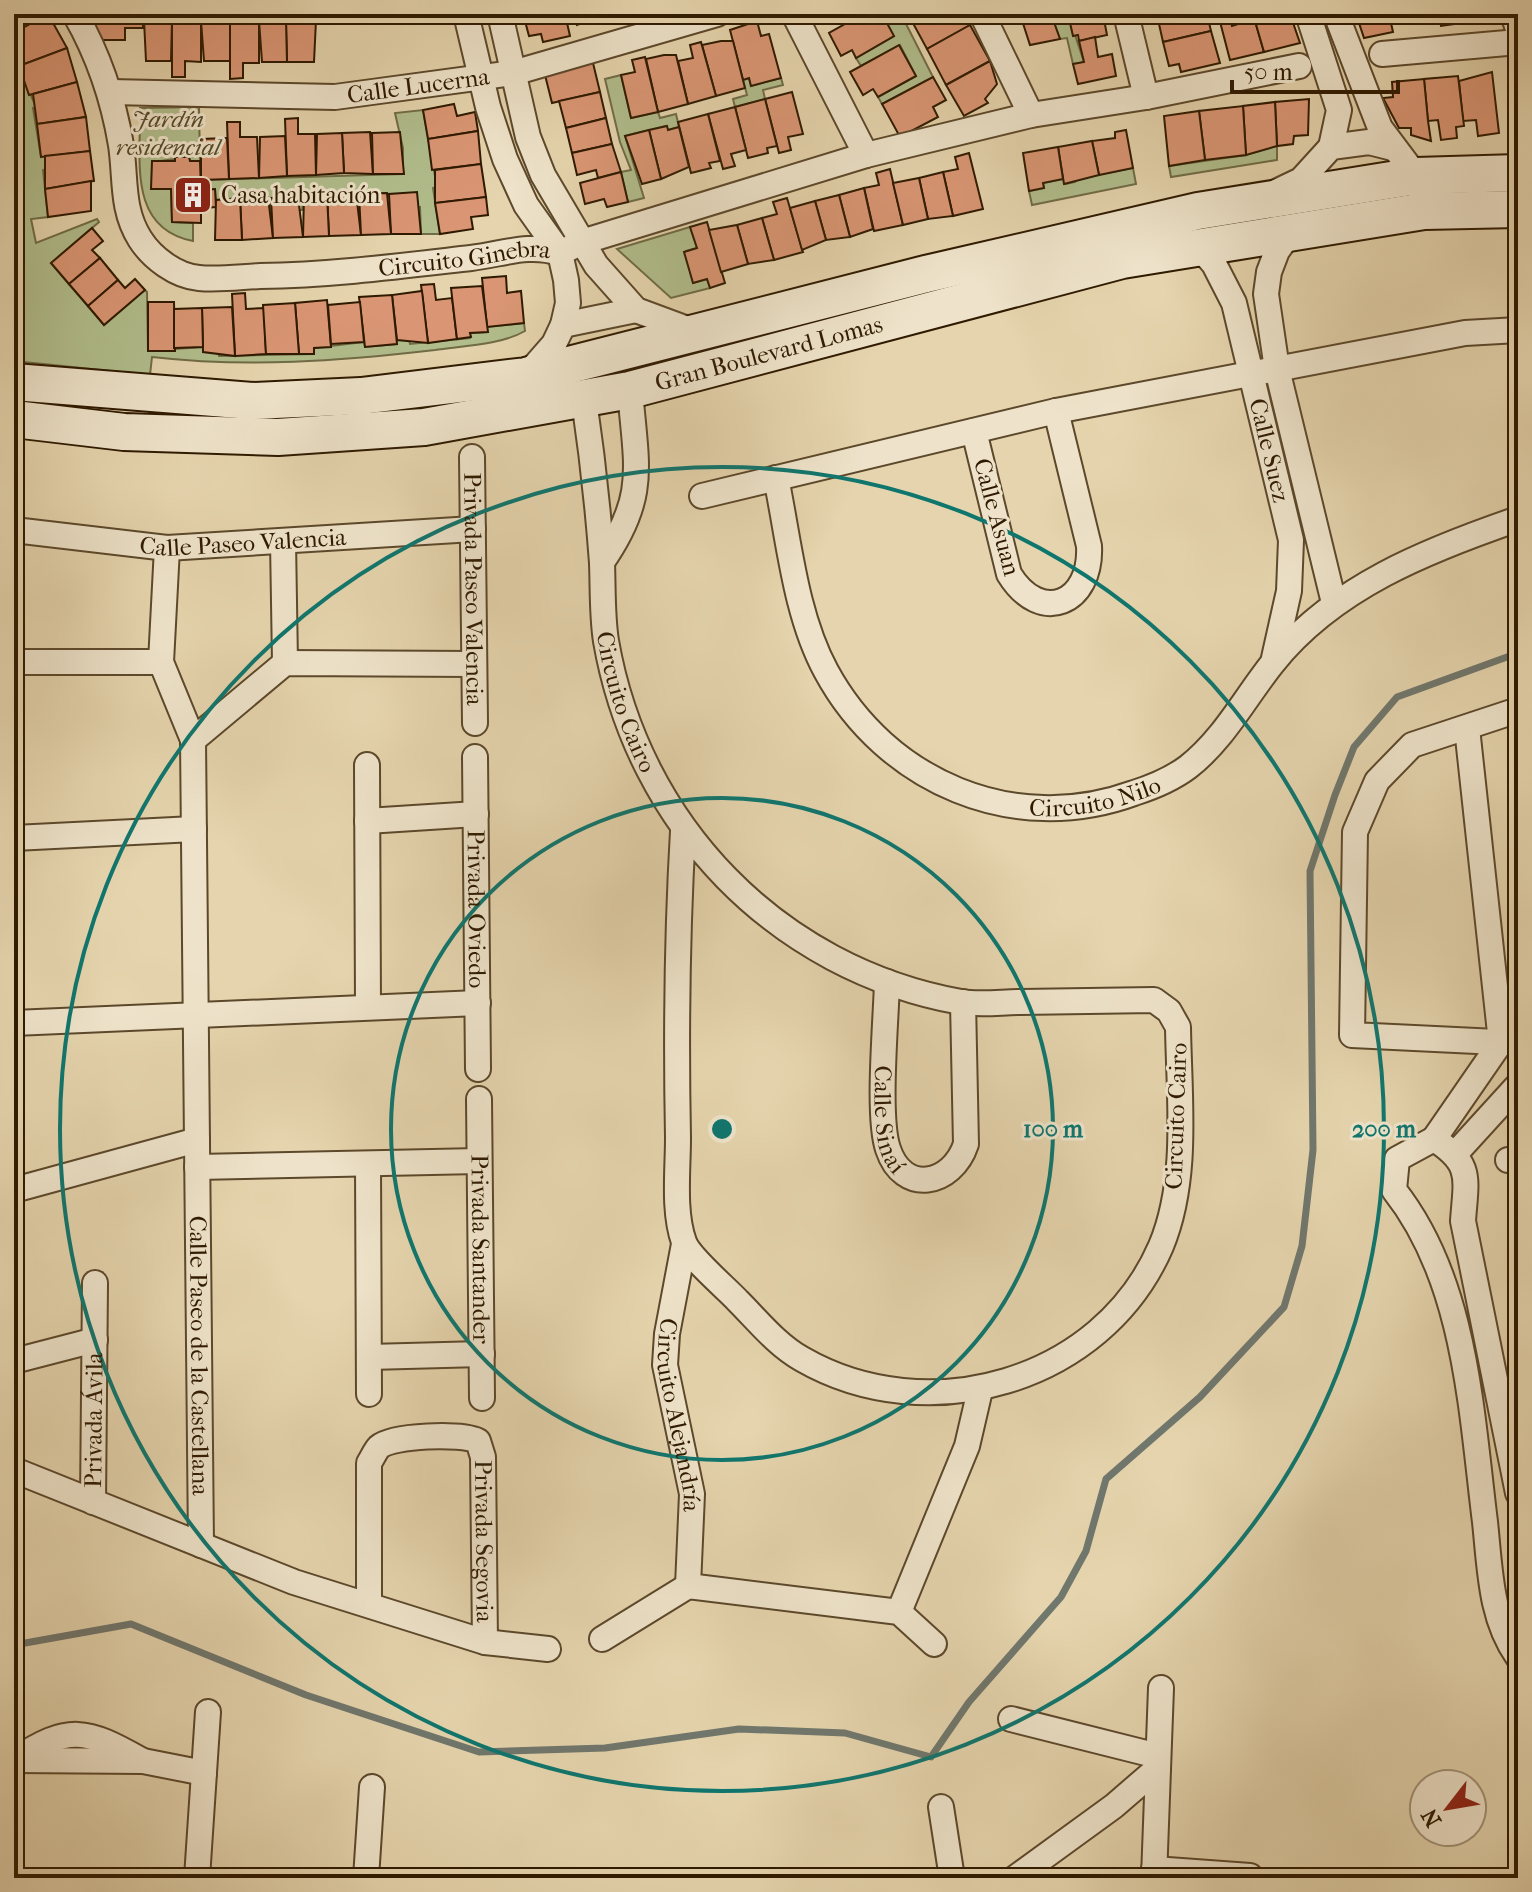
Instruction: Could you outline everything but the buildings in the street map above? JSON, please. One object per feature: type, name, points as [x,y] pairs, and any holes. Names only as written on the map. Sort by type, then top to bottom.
[{"type":"main road","name":"Gran Boulevard Lomas","points":[[14,382],[252,401],[361,396],[526,376],[941,270],[1260,199],[1416,176],[1518,173]]},
{"type":"main road","name":"Gran Boulevard Lomas","points":[[14,419],[124,432],[278,437],[424,427],[630,390],[1122,260],[1424,211],[1518,209]]},
{"type":"main road","points":[[753,319],[760,355]]},
{"type":"street","name":"Circuito Ginebra","points":[[75,14],[93,45],[111,92],[122,149],[126,213],[141,241],[174,270],[197,278],[326,275],[477,257],[520,247],[571,248],[866,155],[1031,115],[1146,97],[1299,66]]},
{"type":"street","points":[[466,14],[505,159],[526,205],[605,277],[636,310],[699,333]]},
{"type":"street","points":[[500,14],[522,114],[571,248],[568,303],[563,325],[554,344],[526,376]]},
{"type":"street","name":"Calle Lucerna","points":[[111,92],[335,97],[513,73],[717,14]]},
{"type":"street","points":[[794,14],[866,155]]},
{"type":"street","points":[[982,14],[1031,115]]},
{"type":"street","points":[[1126,14],[1146,97]]},
{"type":"street","points":[[1260,199],[1301,180],[1331,147],[1339,110],[1308,14]]},
{"type":"street","points":[[1336,14],[1355,71],[1393,148],[1416,176],[1424,211]]},
{"type":"street","points":[[1513,14],[1518,29]]},
{"type":"street","points":[[1382,54],[1518,42]]},
{"type":"street","points":[[1329,80],[1355,71]]},
{"type":"street","points":[[1331,147],[1369,142],[1393,148]]},
{"type":"street","name":"Calle Suez","points":[[1290,233],[1273,261],[1266,294],[1277,369],[1334,603]]},
{"type":"street","name":"Calle Suez","points":[[1199,247],[1226,283],[1291,540],[1289,591],[1272,664]]},
{"type":"street","points":[[563,325],[636,310]]},
{"type":"street","points":[[702,496],[1056,411],[1465,333],[1518,330]]},
{"type":"street","points":[[602,562],[632,511],[637,471],[630,390]]},
{"type":"street","name":"Circuito Cairo","points":[[584,400],[595,472],[606,639],[619,695],[639,749],[683,831],[745,897],[775,924],[809,946],[887,982],[963,1002],[1154,1000],[1169,1011],[1178,1027],[1180,1143],[1174,1198],[1161,1246],[1110,1321],[1078,1347],[1027,1375],[980,1390],[914,1393],[877,1388],[822,1369],[799,1357],[770,1333],[684,1244],[679,1199],[677,1093],[683,831]]},
{"type":"street","name":"Calle Asuan","points":[[974,431],[1009,574],[1018,588],[1032,600],[1046,605],[1061,602],[1074,595],[1084,582],[1090,564],[1089,546],[1056,411]]},
{"type":"street","name":"Privada Paseo Valencia","points":[[472,457],[475,723]]},
{"type":"street","name":"Circuito Nilo","points":[[776,478],[807,624],[824,669],[847,706],[878,739],[948,787],[1034,810],[1079,808],[1157,785],[1188,767],[1239,711],[1272,664],[1334,603],[1400,566],[1518,519]]},
{"type":"street","name":"Calle Paseo Valencia","points":[[14,530],[167,548],[473,529]]},
{"type":"street","points":[[283,541],[285,663]]},
{"type":"street","points":[[14,662],[161,662],[167,548]]},
{"type":"street","points":[[1289,591],[1334,603]]},
{"type":"street","name":"Calle Paseo de la Castellana","points":[[161,662],[193,740],[201,1545]]},
{"type":"street","points":[[193,740],[285,663],[474,664]]},
{"type":"street","points":[[1509,1042],[1352,1035],[1355,832],[1377,781],[1412,745],[1518,710]]},
{"type":"street","points":[[1467,728],[1509,1042],[1434,1139],[1397,1159],[1394,1190],[1416,1217],[1444,1278],[1471,1408],[1495,1610],[1518,1657]]},
{"type":"street","name":"Privada Oviedo","points":[[475,757],[478,1069]]},
{"type":"street","points":[[367,765],[368,1007]]},
{"type":"street","name":"Privada Oviedo","points":[[367,821],[476,814]]},
{"type":"street","points":[[14,838],[194,829]]},
{"type":"street","name":"Calle Sinaí","points":[[887,982],[884,1133],[897,1167],[908,1176],[923,1180],[936,1179],[949,1173],[961,1159],[966,1144],[963,1002]]},
{"type":"street","name":"Privada Oviedo","points":[[14,1023],[196,1012],[478,1003]]},
{"type":"street","points":[[1456,1153],[1518,1085]]},
{"type":"street","name":"Privada Santander","points":[[479,1099],[482,1398]]},
{"type":"street","points":[[1434,1139],[1456,1153],[1466,1175],[1463,1221],[1513,1453],[1518,1493]]},
{"type":"street","points":[[14,1190],[197,1140]]},
{"type":"street","points":[[197,1167],[479,1161]]},
{"type":"street","points":[[368,1164],[369,1394]]},
{"type":"street","name":"Circuito Alejandría","points":[[684,1244],[667,1334],[665,1365],[692,1494],[688,1586]]},
{"type":"street","name":"Privada Ávila","points":[[93,1502],[95,1283]]},
{"type":"street","name":"Privada Ávila","points":[[14,1361],[95,1340]]},
{"type":"street","points":[[369,1357],[482,1354]]},
{"type":"street","points":[[899,1612],[967,1446],[980,1390]]},
{"type":"street","name":"Privada Segovia","points":[[369,1604],[369,1463],[378,1448],[392,1441],[465,1435],[478,1441],[483,1457],[485,1642]]},
{"type":"street","points":[[1477,1456],[1513,1453]]},
{"type":"street","name":"Privada Ávila","points":[[14,1470],[201,1545]]},
{"type":"street","name":"Privada Segovia","points":[[201,1545],[294,1582],[485,1642],[548,1649]]},
{"type":"street","points":[[602,1639],[688,1586],[899,1612],[934,1644]]},
{"type":"street","points":[[1161,1688],[1154,1873],[1250,1876]]},
{"type":"street","points":[[197,1878],[208,1712]]},
{"type":"street","points":[[1011,1719],[1158,1762]]},
{"type":"street","points":[[15,1760],[49,1738],[75,1731],[109,1742],[143,1761],[204,1773]]},
{"type":"street","points":[[1015,1878],[1114,1806],[1158,1762]]},
{"type":"street","points":[[366,1878],[372,1787]]},
{"type":"street","points":[[941,1807],[952,1878]]},
{"type":"green space","points":[[143,14],[316,14],[316,20],[144,20]]},
{"type":"green space","points":[[882,14],[901,14],[933,77],[882,104],[878,97],[916,76],[900,45],[861,66],[856,58],[894,36]]},
{"type":"green space","points":[[1051,14],[1068,14],[1084,62],[1073,64],[1067,38],[1060,39]]},
{"type":"green space","points":[[14,56],[36,107],[33,108],[41,157],[45,156],[47,169],[43,170],[48,217],[31,219],[36,243],[97,219],[99,222],[51,263],[104,325],[145,290],[148,351],[203,347],[218,352],[219,356],[314,354],[314,348],[364,342],[365,347],[396,344],[397,340],[409,339],[410,344],[470,338],[470,333],[487,332],[487,327],[524,323],[525,331],[481,344],[329,360],[259,363],[152,357],[150,375],[14,361]]},
{"type":"green space","points":[[621,75],[631,118],[658,112],[660,118],[676,114],[679,127],[668,130],[666,126],[625,136],[644,198],[628,202],[621,172],[631,170],[620,142],[605,79]]},
{"type":"green space","points":[[749,78],[751,86],[781,78],[783,85],[763,90],[765,99],[735,107],[733,99],[747,95],[743,80]]},
{"type":"green space","name":"Jardín residencial","points":[[199,107],[200,161],[190,161],[189,157],[152,162],[152,189],[171,189],[172,222],[193,223],[193,241],[172,234],[157,222],[147,207],[140,169],[140,108]]},
{"type":"green space","points":[[423,110],[437,187],[433,188],[440,234],[421,234],[420,207],[387,208],[386,193],[359,194],[360,208],[357,208],[356,193],[304,196],[302,210],[299,210],[298,197],[271,198],[271,212],[268,212],[267,197],[216,200],[215,189],[201,190],[201,180],[403,174],[403,148],[395,113]]},
{"type":"green space","points":[[1277,146],[1277,160],[1171,177],[1169,166],[1246,155]]},
{"type":"green space","points":[[1133,168],[1136,184],[1032,205],[1029,191],[1044,188],[1043,183],[1063,179],[1065,184],[1075,182],[1075,179]]},
{"type":"green space","points":[[690,227],[697,248],[686,251],[693,283],[707,279],[710,288],[671,298],[617,249]]},
{"type":"waterway","points":[[14,1645],[131,1624],[306,1695],[479,1752],[605,1748],[739,1729],[845,1733],[931,1757],[969,1702],[1061,1597],[1086,1551],[1106,1479],[1200,1397],[1284,1307],[1302,1246],[1313,1150],[1310,871],[1354,747],[1397,697],[1518,653]]},
{"type":"place","name":"Casa habitación","points":[[193,195]]}]
